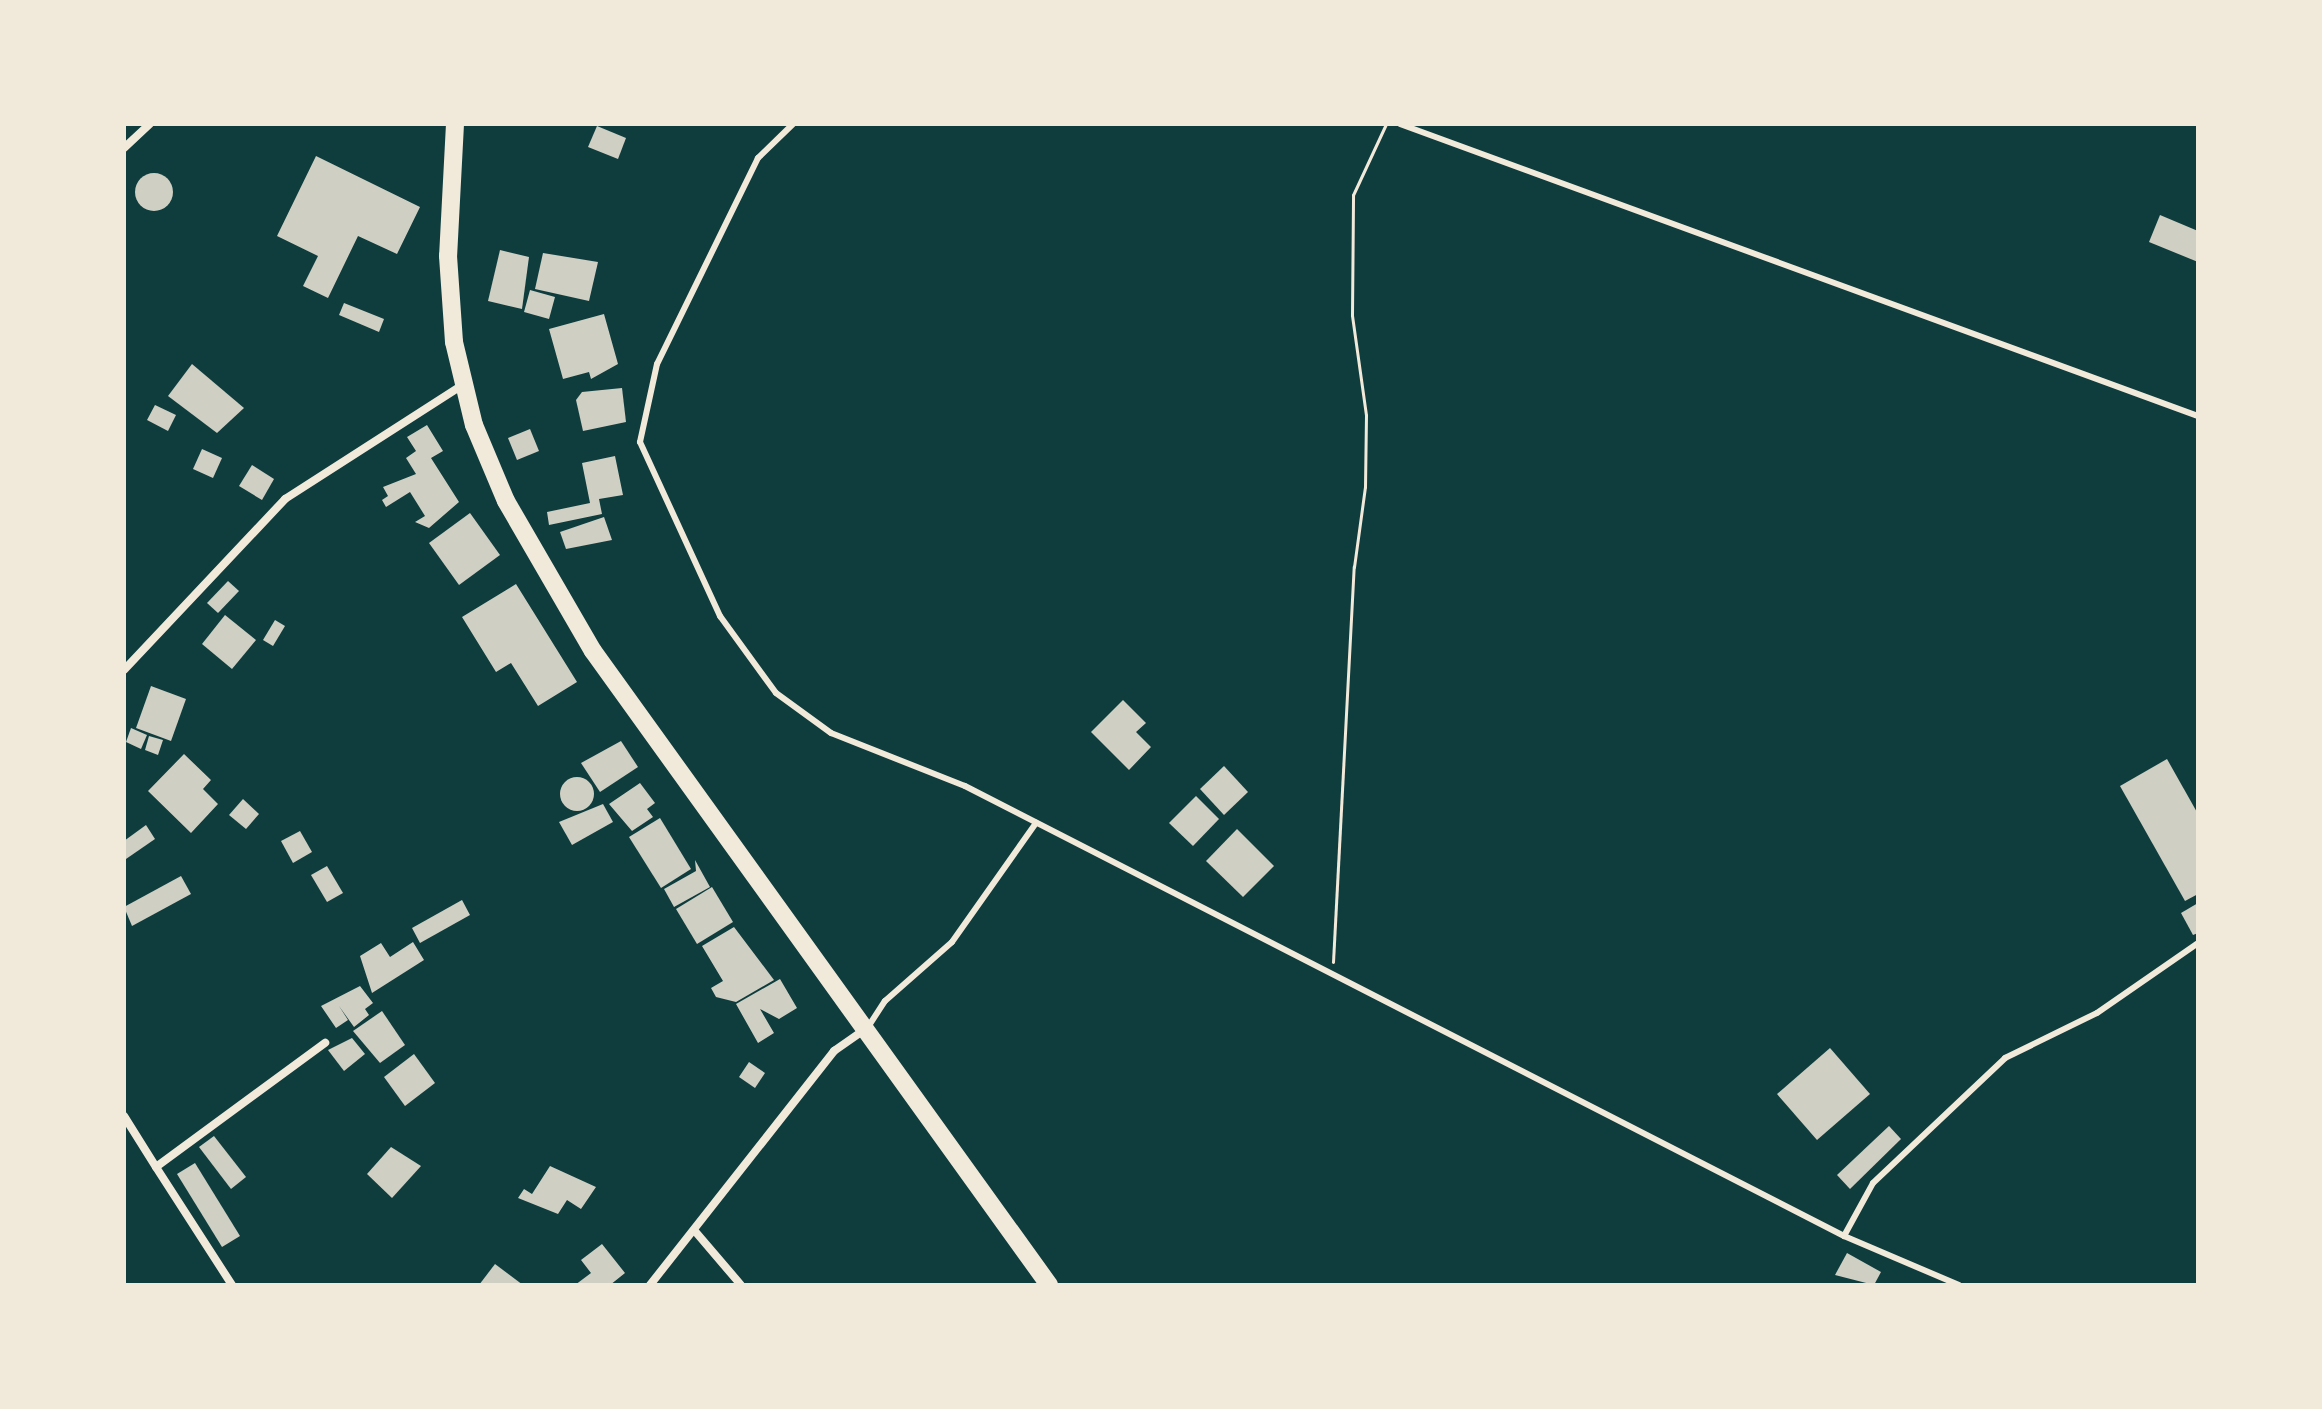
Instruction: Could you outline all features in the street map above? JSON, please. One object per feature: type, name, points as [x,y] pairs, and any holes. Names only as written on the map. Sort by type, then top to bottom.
[{"type":"main road","points":[[455,124],[448,256],[464,384],[506,501],[586,639],[868,1027],[1049,1285]]},
{"type":"street","points":[[124,148],[150,124]]},
{"type":"street","points":[[124,670],[285,499],[464,384]]},
{"type":"street","points":[[650,1285],[834,1051],[868,1027]]},
{"type":"street","points":[[156,1167],[325,1043]]},
{"type":"street","points":[[124,1116],[232,1285]]},
{"type":"street","points":[[694,1230],[741,1285]]},
{"type":"lane","points":[[793,124],[758,158],[664,350],[640,442],[720,616],[776,693],[831,733],[1036,823],[1844,1236],[1959,1285]]},
{"type":"lane","points":[[1400,124],[2198,416]]},
{"type":"lane","points":[[868,1027],[885,1001],[952,942],[1036,823]]},
{"type":"lane","points":[[1844,1236],[1873,1183],[2005,1058],[2097,1013],[2198,943]]},
{"type":"path","points":[[1334,965],[1354,567],[1365,487],[1366,415],[1352,315],[1353,195],[1386,124]]},
{"type":"building","points":[[597,126],[626,138],[618,159],[588,147]]},
{"type":"building","points":[[316,156],[420,207],[397,254],[358,236],[328,298],[303,286],[318,256],[277,236]]},
{"type":"building","points":[[154,173],[168,178],[173,192],[168,206],[154,211],[140,206],[135,192],[140,178]]},
{"type":"building","points":[[2160,215],[2198,231],[2198,262],[2149,242]]},
{"type":"building","points":[[500,250],[529,257],[522,309],[488,301]]},
{"type":"building","points":[[543,253],[598,262],[589,301],[535,289]]},
{"type":"building","points":[[530,290],[555,297],[549,319],[524,312]]},
{"type":"building","points":[[344,303],[384,319],[379,332],[339,315]]},
{"type":"building","points":[[604,314],[618,364],[591,379],[589,372],[563,379],[549,329]]},
{"type":"building","points":[[192,364],[244,408],[217,433],[168,396]]},
{"type":"building","points":[[622,388],[626,422],[583,431],[576,400],[582,392]]},
{"type":"building","points":[[155,405],[176,415],[168,431],[147,420]]},
{"type":"building","points":[[427,425],[443,451],[431,458],[459,502],[429,528],[415,522],[425,516],[410,492],[386,507],[382,500],[388,496],[383,487],[416,474],[406,458],[416,451],[407,437]]},
{"type":"building","points":[[530,429],[539,451],[517,460],[508,438]]},
{"type":"building","points":[[202,449],[222,458],[213,478],[193,469]]},
{"type":"building","points":[[615,456],[623,495],[599,499],[602,514],[549,525],[547,512],[590,503],[582,463]]},
{"type":"building","points":[[252,465],[274,479],[262,500],[239,486]]},
{"type":"building","points":[[470,513],[500,555],[459,585],[429,543]]},
{"type":"building","points":[[604,517],[612,540],[566,549],[560,532]]},
{"type":"building","points":[[228,581],[239,591],[218,613],[207,603]]},
{"type":"building","points":[[516,584],[577,682],[538,706],[511,663],[496,672],[462,617]]},
{"type":"building","points":[[225,615],[256,640],[232,669],[202,644]]},
{"type":"building","points":[[275,620],[285,626],[273,646],[263,640]]},
{"type":"building","points":[[151,686],[186,699],[171,741],[136,728]]},
{"type":"building","points":[[1123,700],[1146,723],[1136,732],[1151,747],[1129,770],[1091,732]]},
{"type":"building","points":[[131,728],[147,735],[141,749],[126,742]]},
{"type":"building","points":[[149,736],[163,740],[158,755],[145,750]]},
{"type":"building","points":[[621,741],[638,767],[600,792],[581,763]]},
{"type":"building","points":[[184,754],[211,780],[203,789],[218,804],[191,833],[148,791]]},
{"type":"building","points":[[2167,759],[2198,814],[2198,894],[2185,901],[2120,786]]},
{"type":"building","points":[[1224,766],[1248,792],[1224,815],[1200,789]]},
{"type":"building","points":[[577,777],[589,782],[594,794],[589,806],[577,811],[565,806],[560,794],[565,782]]},
{"type":"building","points":[[640,783],[655,803],[647,809],[653,817],[632,831],[609,804]]},
{"type":"building","points":[[1196,796],[1219,819],[1193,846],[1169,823]]},
{"type":"building","points":[[243,799],[259,814],[246,829],[229,815]]},
{"type":"building","points":[[603,804],[613,822],[572,845],[559,822]]},
{"type":"building","points":[[660,818],[691,869],[661,888],[629,837]]},
{"type":"building","points":[[146,825],[155,839],[126,859],[124,841]]},
{"type":"building","points":[[1237,829],[1274,866],[1243,897],[1206,861]]},
{"type":"building","points":[[300,831],[312,852],[293,863],[281,841]]},
{"type":"building","points":[[695,860],[710,887],[674,907],[664,889],[696,871]]},
{"type":"building","points":[[327,866],[343,893],[327,902],[311,875]]},
{"type":"building","points":[[181,876],[191,894],[132,926],[124,907]]},
{"type":"building","points":[[712,887],[733,922],[697,944],[676,909]]},
{"type":"building","points":[[462,900],[470,915],[420,943],[412,928]]},
{"type":"building","points":[[2198,903],[2198,933],[2193,935],[2181,913]]},
{"type":"building","points":[[734,927],[774,980],[736,1002],[716,997],[711,988],[723,981],[702,946]]},
{"type":"building","points":[[413,942],[424,960],[372,993],[360,956],[381,943],[390,957]]},
{"type":"building","points":[[780,979],[797,1008],[779,1019],[760,1009],[774,1033],[758,1043],[736,1004]]},
{"type":"building","points":[[360,986],[373,1003],[365,1009],[369,1015],[354,1027],[339,1006],[348,1020],[336,1028],[321,1006]]},
{"type":"building","points":[[382,1011],[405,1045],[380,1063],[353,1031]]},
{"type":"building","points":[[352,1038],[365,1054],[344,1071],[328,1050]]},
{"type":"building","points":[[1830,1048],[1870,1094],[1817,1140],[1777,1094]]},
{"type":"building","points":[[414,1054],[435,1083],[405,1106],[384,1077]]},
{"type":"building","points":[[749,1062],[765,1073],[755,1088],[739,1077]]},
{"type":"building","points":[[1889,1126],[1901,1139],[1850,1189],[1837,1175]]},
{"type":"building","points":[[214,1136],[246,1177],[231,1189],[199,1147]]},
{"type":"building","points":[[391,1147],[421,1166],[392,1198],[367,1174]]},
{"type":"building","points":[[195,1163],[240,1236],[222,1247],[177,1174]]},
{"type":"building","points":[[550,1166],[596,1187],[581,1209],[567,1200],[558,1214],[518,1198],[524,1189],[532,1194]]},
{"type":"building","points":[[602,1244],[625,1273],[610,1285],[575,1285],[591,1273],[581,1260]]},
{"type":"building","points":[[1847,1253],[1881,1272],[1874,1285],[1835,1275]]},
{"type":"building","points":[[495,1264],[523,1285],[479,1285]]}]
